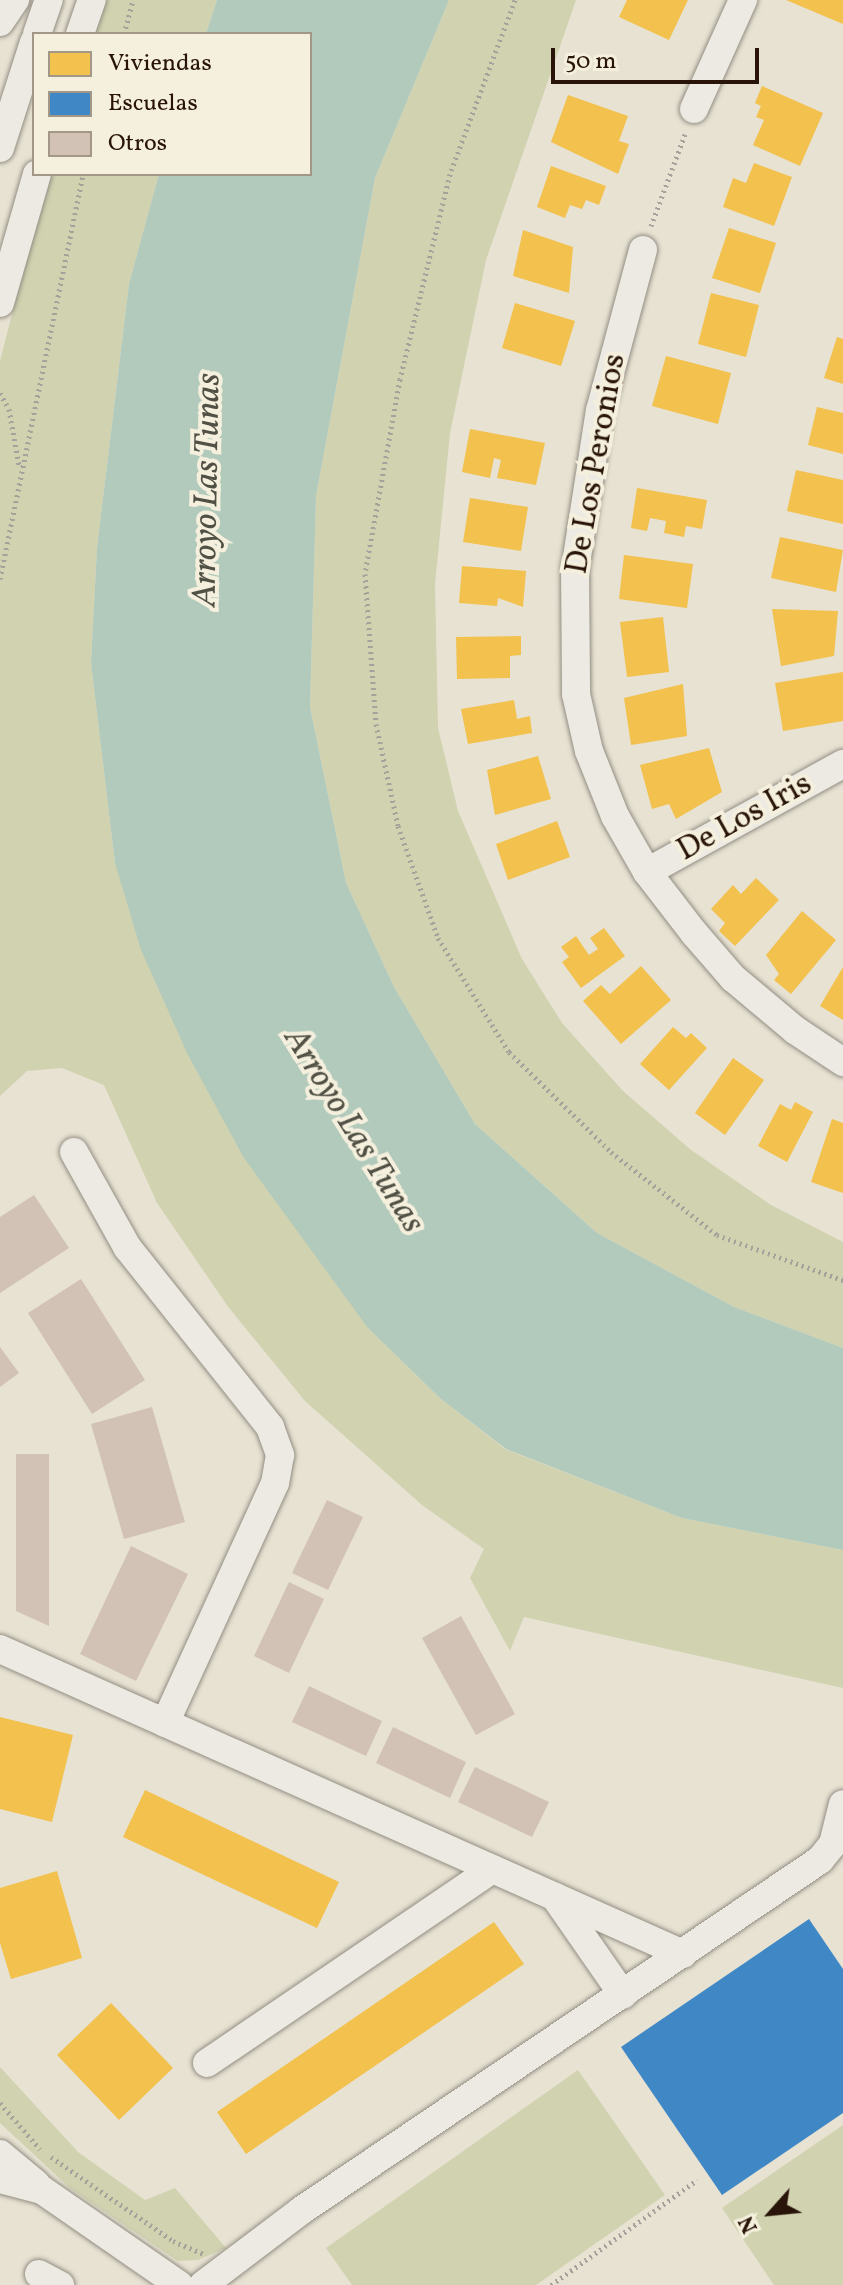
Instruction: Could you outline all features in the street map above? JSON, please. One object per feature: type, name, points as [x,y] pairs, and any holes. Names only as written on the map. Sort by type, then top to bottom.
[{"type":"street","points":[[0,22],[15,0]]},
{"type":"street","points":[[38,32],[49,0]]},
{"type":"street","points":[[81,32],[92,0]]},
{"type":"street","points":[[694,109],[743,0]]},
{"type":"street","points":[[0,148],[32,48]]},
{"type":"street","points":[[1,294],[36,176]]},
{"type":"street","name":"De Los Peronios","points":[[643,250],[595,439],[575,569],[576,694],[589,751],[615,816],[647,872],[733,978],[795,1030],[843,1062]]},
{"type":"street","name":"De Los Iris","points":[[647,872],[843,764]]},
{"type":"street","points":[[74,1152],[127,1247],[270,1427],[280,1455],[275,1483],[165,1723]]},
{"type":"street","points":[[0,1649],[683,1954]]},
{"type":"street","points":[[210,2277],[820,1860],[833,1844],[843,1804]]},
{"type":"street","points":[[207,2063],[492,1869]]},
{"type":"street","points":[[554,1896],[623,1995]]},
{"type":"street","points":[[0,2154],[46,2193],[179,2285]]},
{"type":"street","points":[[0,2179],[46,2193]]},
{"type":"street","points":[[0,2202],[46,2193]]},
{"type":"path","points":[[125,32],[133,0]]},
{"type":"path","points":[[515,0],[450,174],[400,379],[365,574],[376,724],[398,826],[438,938],[509,1052],[611,1152],[717,1235],[843,1280]]},
{"type":"path","points":[[643,250],[694,109]]},
{"type":"path","points":[[0,579],[83,176]]},
{"type":"path","points":[[0,393],[9,409],[20,475]]},
{"type":"path","points":[[0,2103],[42,2151],[173,2241],[200,2250],[210,2277]]},
{"type":"path","points":[[551,2285],[697,2180]]},
{"type":"shaded area","points":[[107,0],[217,0],[207,32],[96,32]]},
{"type":"shaded area","points":[[449,0],[576,0],[486,260],[450,433],[435,584],[438,728],[458,811],[522,959],[562,1023],[623,1091],[691,1150],[771,1205],[843,1242],[843,1348],[734,1307],[597,1233],[475,1124],[394,987],[346,883],[310,707],[316,496],[375,178]]},
{"type":"shaded area","points":[[47,176],[158,176],[129,284],[97,548],[91,663],[115,863],[368,1328],[441,1399],[505,1449],[682,1518],[843,1550],[843,1688],[524,1617],[510,1651],[470,1578],[484,1549],[422,1505],[305,1401],[229,1308],[157,1203],[104,1085],[62,1068],[27,1071],[0,1096],[0,361]]},
{"type":"shaded area","points":[[0,2067],[78,2152],[145,2200],[175,2188],[226,2248],[198,2260],[178,2261],[71,2189],[0,2123]]},
{"type":"shaded area","points":[[578,2070],[665,2195],[536,2285],[352,2285],[326,2248]]},
{"type":"shaded area","points":[[843,2125],[843,2285],[774,2285],[722,2208]]},
{"type":"water","name":"Arroyo Las Tunas","points":[[217,0],[449,0],[375,178],[316,496],[310,707],[346,883],[394,987],[475,1124],[597,1233],[734,1307],[843,1348],[843,1550],[682,1518],[506,1449],[441,1399],[368,1328],[244,1158],[188,1055],[141,950],[115,863],[91,663],[97,548],[129,284],[158,176],[312,176],[312,32],[207,32]]},
{"type":"building: Viviendas","points":[[627,0],[688,0],[669,40],[619,17]]},
{"type":"building: Viviendas","points":[[786,0],[843,0],[843,24]]},
{"type":"building: Viviendas","points":[[762,86],[823,113],[800,166],[753,145],[764,120],[756,117],[761,106],[755,103]]},
{"type":"building: Viviendas","points":[[568,95],[628,116],[619,141],[629,144],[618,174],[551,142]]},
{"type":"building: Viviendas","points":[[754,163],[792,177],[774,226],[723,207],[733,178],[746,183]]},
{"type":"building: Viviendas","points":[[551,166],[606,186],[599,205],[586,200],[582,209],[570,205],[565,218],[537,207]]},
{"type":"building: Viviendas","points":[[729,228],[776,243],[760,293],[712,278]]},
{"type":"building: Viviendas","points":[[523,230],[573,247],[569,293],[513,276]]},
{"type":"building: Viviendas","points":[[711,293],[759,305],[746,357],[698,344]]},
{"type":"building: Viviendas","points":[[515,303],[575,321],[561,366],[502,348]]},
{"type":"building: Viviendas","points":[[837,337],[843,339],[843,384],[824,378]]},
{"type":"building: Viviendas","points":[[666,356],[731,373],[718,424],[652,406]]},
{"type":"building: Viviendas","points":[[817,407],[843,413],[843,454],[808,445]]},
{"type":"building: Viviendas","points":[[470,429],[545,443],[536,485],[497,478],[501,460],[494,458],[490,478],[462,472]]},
{"type":"building: Viviendas","points":[[796,470],[843,480],[843,524],[787,511]]},
{"type":"building: Viviendas","points":[[637,488],[707,500],[702,529],[686,526],[684,537],[664,533],[666,521],[650,518],[647,531],[631,528]]},
{"type":"building: Viviendas","points":[[470,498],[528,507],[521,551],[463,542]]},
{"type":"building: Viviendas","points":[[780,537],[843,550],[836,592],[771,578]]},
{"type":"building: Viviendas","points":[[624,555],[693,564],[687,608],[619,599]]},
{"type":"building: Viviendas","points":[[462,566],[526,571],[523,607],[498,598],[497,606],[459,603]]},
{"type":"building: Viviendas","points":[[772,609],[838,611],[834,656],[781,666]]},
{"type":"building: Viviendas","points":[[663,617],[669,672],[627,677],[620,622]]},
{"type":"building: Viviendas","points":[[521,636],[521,655],[510,656],[510,678],[457,679],[456,637]]},
{"type":"building: Viviendas","points":[[843,672],[843,721],[783,731],[775,683]]},
{"type":"building: Viviendas","points":[[683,684],[687,736],[631,745],[624,698]]},
{"type":"building: Viviendas","points":[[514,700],[517,719],[530,716],[532,733],[468,744],[461,709]]},
{"type":"building: Viviendas","points":[[709,748],[722,792],[676,819],[669,804],[652,809],[640,765]]},
{"type":"building: Viviendas","points":[[538,756],[551,799],[495,815],[487,770]]},
{"type":"building: Viviendas","points":[[557,821],[570,857],[508,880],[496,844]]},
{"type":"building: Viviendas","points":[[756,878],[779,900],[735,946],[719,931],[725,923],[711,909],[733,885],[741,894]]},
{"type":"building: Viviendas","points":[[802,911],[836,940],[791,994],[774,980],[779,974],[766,955]]},
{"type":"building: Viviendas","points":[[604,928],[625,956],[581,988],[562,962],[569,957],[561,947],[576,936],[589,955],[598,949],[590,938]]},
{"type":"building: Viviendas","points":[[641,966],[671,1000],[621,1044],[583,1001],[601,985],[610,994]]},
{"type":"building: Viviendas","points":[[843,967],[843,1020],[820,1006]]},
{"type":"building: Viviendas","points":[[673,1027],[686,1038],[691,1033],[707,1048],[669,1090],[640,1064]]},
{"type":"building: Viviendas","points":[[733,1058],[764,1080],[725,1135],[695,1113]]},
{"type":"building: Viviendas","points":[[795,1102],[813,1112],[787,1162],[758,1146],[780,1104],[791,1110]]},
{"type":"building: Viviendas","points":[[832,1119],[843,1123],[843,1193],[811,1182]]},
{"type":"building: Viviendas","points":[[0,1717],[73,1735],[52,1822],[0,1809]]},
{"type":"building: Viviendas","points":[[145,1790],[339,1882],[317,1928],[123,1837]]},
{"type":"building: Viviendas","points":[[57,1871],[82,1958],[11,1979],[0,1943],[0,1888]]},
{"type":"building: Viviendas","points":[[494,1922],[524,1964],[246,2154],[217,2112]]},
{"type":"building: Viviendas","points":[[111,2003],[173,2068],[119,2120],[57,2055]]},
{"type":"building: Escuelas","points":[[809,1919],[843,1969],[843,2113],[722,2195],[621,2047]]},
{"type":"building: Otros","points":[[34,1195],[69,1248],[0,1293],[0,1217]]},
{"type":"building: Otros","points":[[81,1279],[145,1380],[92,1414],[28,1313]]},
{"type":"building: Otros","points":[[0,1347],[19,1373],[0,1387]]},
{"type":"building: Otros","points":[[152,1407],[185,1522],[124,1539],[91,1424]]},
{"type":"building: Otros","points":[[16,1454],[49,1454],[49,1626],[16,1611]]},
{"type":"building: Otros","points":[[327,1500],[363,1517],[328,1590],[292,1573]]},
{"type":"building: Otros","points":[[131,1546],[188,1574],[136,1681],[80,1654]]},
{"type":"building: Otros","points":[[289,1582],[324,1599],[289,1673],[254,1656]]},
{"type":"building: Otros","points":[[461,1616],[515,1714],[476,1735],[422,1638]]},
{"type":"building: Otros","points":[[309,1686],[382,1721],[366,1756],[292,1722]]},
{"type":"building: Otros","points":[[393,1727],[466,1762],[450,1798],[376,1763]]},
{"type":"building: Otros","points":[[475,1767],[549,1802],[532,1837],[458,1802]]}]
